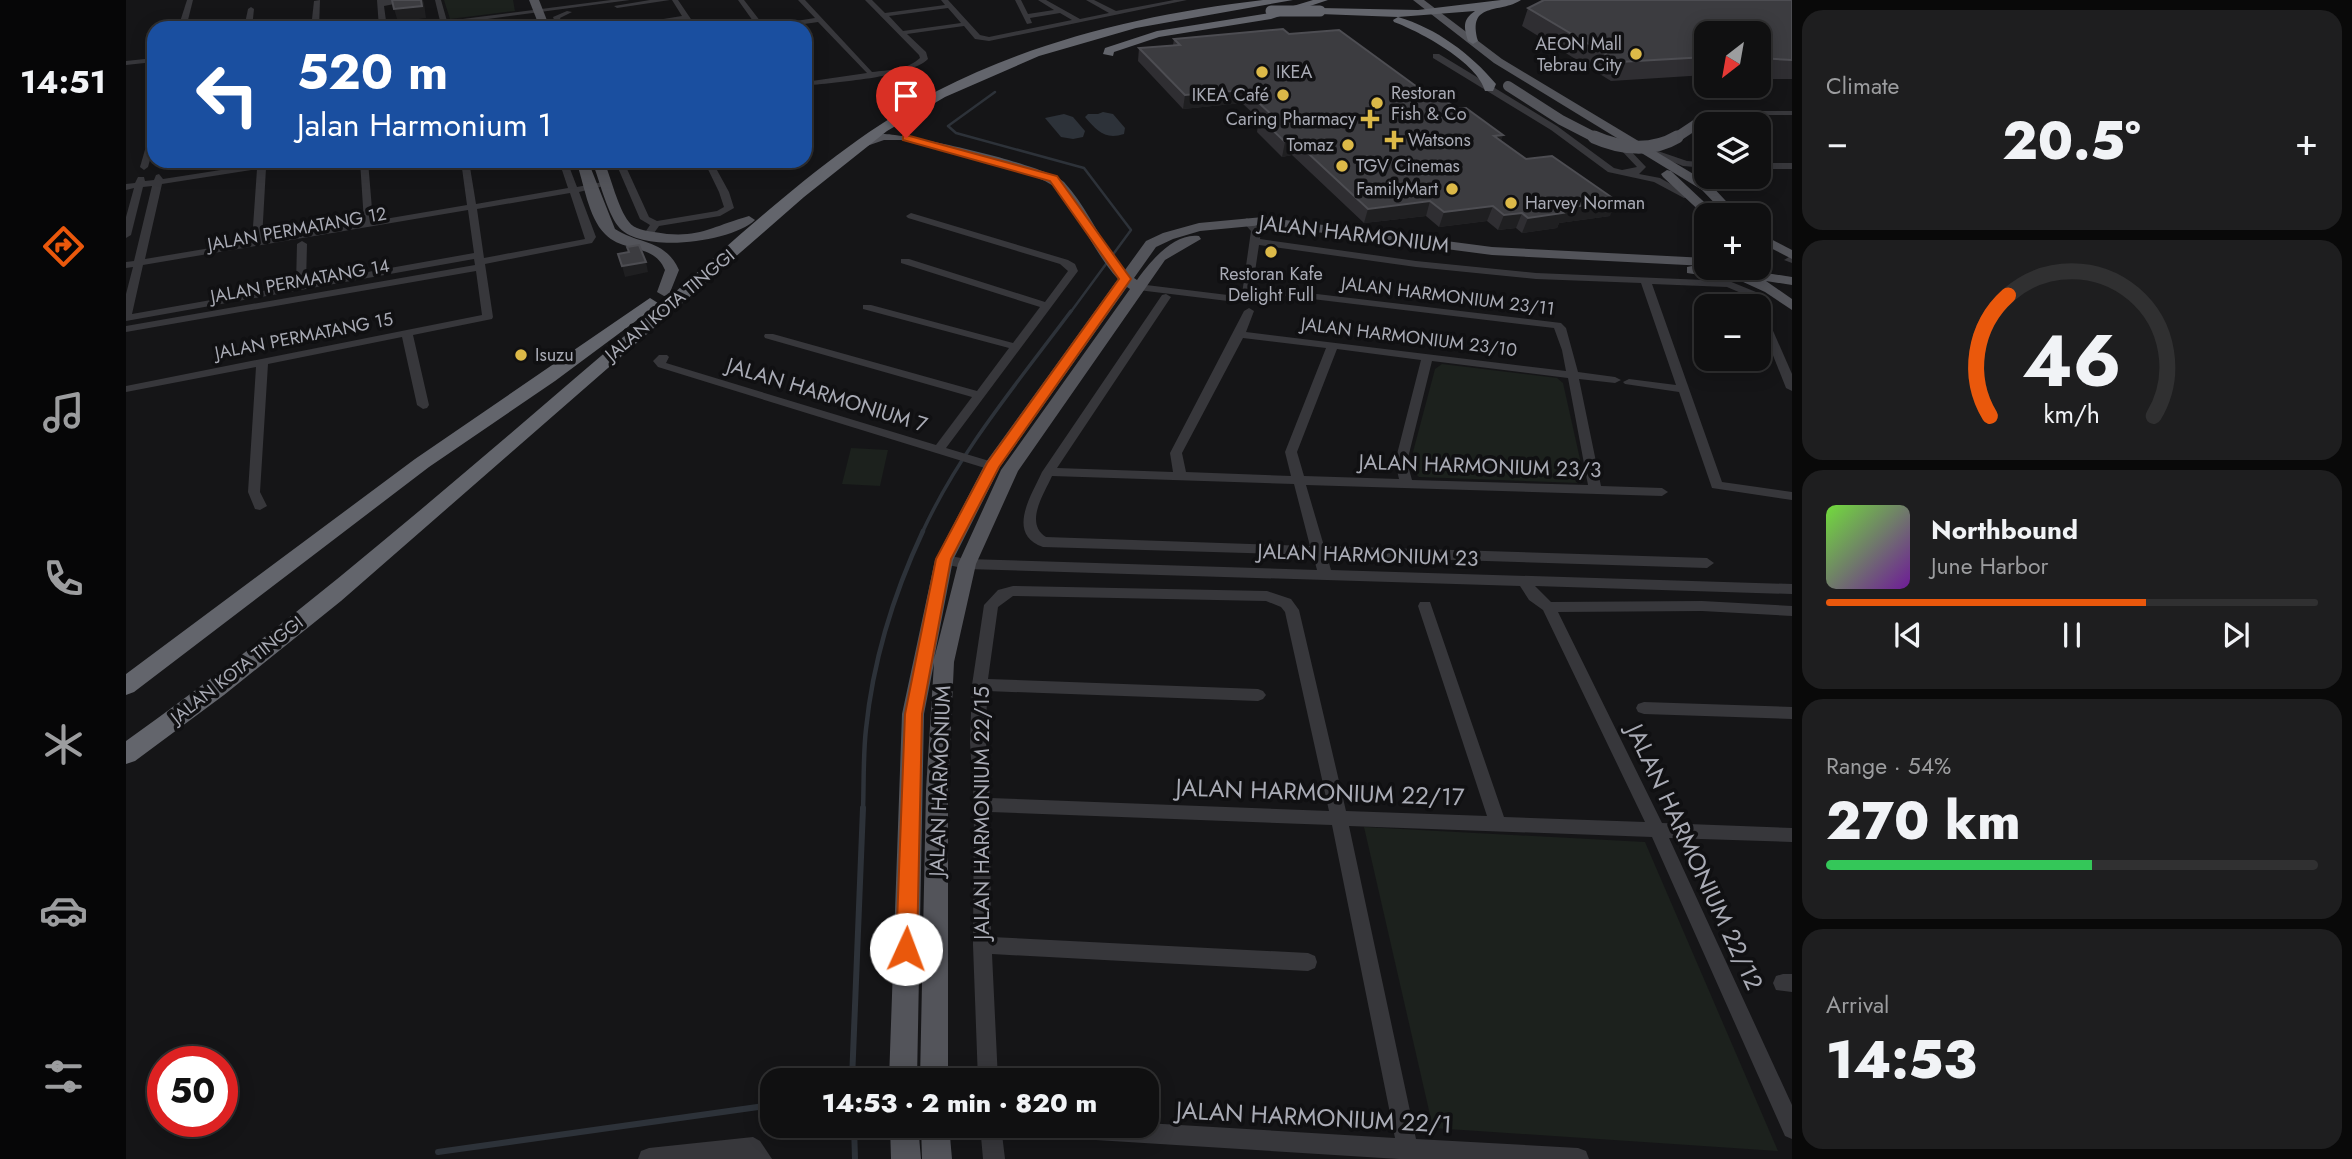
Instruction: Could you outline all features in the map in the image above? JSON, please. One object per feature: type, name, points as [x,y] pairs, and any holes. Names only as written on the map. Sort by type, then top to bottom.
[{"type":"highway","points":[[839,144],[884,111],[987,61],[1072,33],[1189,3],[1221,0]]},
{"type":"highway","points":[[1189,3],[1235,0]]},
{"type":"highway","name":"JALAN KOTA TINGGI","points":[[126,754],[216,689],[333,596],[633,335],[861,144],[913,110],[1002,66],[1067,43],[1136,24],[1204,11],[1288,0]]},
{"type":"highway","points":[[1368,15],[1424,8],[1484,9],[1516,0]]},
{"type":"highway","points":[[1109,54],[1110,50],[1157,34],[1322,6]]},
{"type":"highway","points":[[1136,24],[1214,13],[1322,6],[1398,20],[1424,28],[1455,44],[1490,84],[1489,89]]},
{"type":"highway","points":[[1473,41],[1467,27],[1468,22],[1484,9]]},
{"type":"highway","points":[[1436,56],[1452,53],[1455,44]]},
{"type":"highway","name":"JALAN KOTA TINGGI","points":[[812,166],[819,160]]},
{"type":"highway","name":"JALAN KOTA TINGGI","points":[[126,686],[422,463],[549,377],[664,292],[810,168]]},
{"type":"main road","points":[[522,0],[530,21]]},
{"type":"main road","points":[[534,0],[542,21]]},
{"type":"main road","points":[[1403,0],[1424,8],[1526,78],[1694,179]]},
{"type":"main road","points":[[1424,8],[1455,44],[1668,175],[1699,203]]},
{"type":"main road","points":[[1487,62],[1508,86],[1587,133],[1616,144],[1639,147],[1658,145],[1694,125]]},
{"type":"main road","points":[[913,110],[900,125],[907,132],[1061,176],[1113,255]]},
{"type":"main road","points":[[861,144],[886,137],[906,138],[1054,178],[1134,279]]},
{"type":"main road","points":[[585,168],[612,233],[653,248],[669,261],[672,270],[664,292]]},
{"type":"main road","points":[[601,168],[623,223],[630,229],[652,230],[675,240],[696,240],[716,235],[749,220]]},
{"type":"main road","points":[[1708,189],[1721,203]]},
{"type":"main road","name":"JALAN HARMONIUM","points":[[1252,231],[1291,224],[1649,270]]},
{"type":"main road","name":"JALAN HARMONIUM","points":[[903,1068],[914,714],[955,562],[992,466],[1134,279],[1182,243],[1222,233],[1252,231],[1283,231],[1534,270],[1649,270],[1694,264]]},
{"type":"main road","points":[[1771,245],[1791,259]]},
{"type":"main road","points":[[1771,255],[1791,259]]},
{"type":"main road","points":[[1649,270],[1715,271],[1745,277],[1770,287],[1792,304]]},
{"type":"main road","points":[[1771,278],[1792,281]]},
{"type":"main road","name":"JALAN HARMONIUM","points":[[934,1068],[937,790],[944,662],[955,562],[1010,470],[1134,279]]},
{"type":"main road","points":[[1770,280],[1782,290],[1792,304]]},
{"type":"main road","points":[[905,1138],[906,1159]]},
{"type":"main road","points":[[935,1138],[937,1159]]},
{"type":"street","points":[[184,21],[190,0]]},
{"type":"street","points":[[382,21],[380,2],[412,0]]},
{"type":"street","points":[[438,0],[445,21]]},
{"type":"street","points":[[471,21],[627,0]]},
{"type":"street","points":[[558,21],[556,17],[562,13],[667,0]]},
{"type":"street","points":[[675,0],[688,21]]},
{"type":"street","points":[[741,0],[757,21]]},
{"type":"street","points":[[801,0],[869,71]]},
{"type":"street","points":[[868,0],[876,0]]},
{"type":"street","points":[[812,81],[902,70],[924,60],[923,54],[868,0]]},
{"type":"street","points":[[1018,0],[1033,31]]},
{"type":"street","points":[[1041,0],[1079,21]]},
{"type":"street","points":[[1089,0],[1116,14]]},
{"type":"street","points":[[1136,0],[1150,7]]},
{"type":"street","points":[[316,21],[317,1]]},
{"type":"street","points":[[884,15],[947,3],[978,37],[986,39],[1150,7],[1189,3]]},
{"type":"street","points":[[1025,17],[1060,10]]},
{"type":"street","points":[[664,21],[686,18]]},
{"type":"street","points":[[812,21],[819,20]]},
{"type":"street","points":[[902,33],[966,24]]},
{"type":"street","points":[[1436,56],[1554,128],[1615,172],[1671,185],[1696,203]]},
{"type":"street","points":[[126,63],[147,61]]},
{"type":"street","points":[[812,81],[920,64]]},
{"type":"street","points":[[1771,113],[1792,113]]},
{"type":"street","points":[[1601,161],[1625,171],[1639,171],[1641,164],[1624,149]]},
{"type":"street","points":[[1648,150],[1694,164]]},
{"type":"street","points":[[144,167],[147,156]]},
{"type":"street","points":[[1771,166],[1792,166]]},
{"type":"street","points":[[126,187],[140,182],[232,168]]},
{"type":"street","points":[[257,243],[258,168]]},
{"type":"street","points":[[365,168],[369,224]]},
{"type":"street","points":[[159,179],[134,270],[126,317],[301,286],[480,261],[466,168]]},
{"type":"street","points":[[566,168],[574,190]]},
{"type":"street","points":[[622,168],[652,230],[720,213],[729,208],[712,168]]},
{"type":"street","points":[[126,180],[140,182]]},
{"type":"street","points":[[126,235],[140,182]]},
{"type":"street","points":[[126,265],[134,270],[257,243],[472,210],[607,184]]},
{"type":"street","name":"JALAN PERMATANG 14","points":[[126,329],[587,243],[591,237],[574,190]]},
{"type":"street","name":"JALAN PERMATANG 12","points":[[134,270],[302,244],[472,210]]},
{"type":"street","points":[[911,216],[1059,261],[1071,266],[1073,271],[939,449]]},
{"type":"street","points":[[1134,279],[1165,294],[1244,298],[1249,293],[1252,231]]},
{"type":"street","points":[[301,286],[302,244]]},
{"type":"street","name":"JALAN PERMATANG 15","points":[[126,389],[488,317],[480,261]]},
{"type":"street","points":[[905,261],[1048,306]]},
{"type":"street","points":[[1752,294],[1722,284],[1649,270],[1683,389],[1717,485],[1792,496]]},
{"type":"street","name":"JALAN HARMONIUM 23/11","points":[[1283,293],[1557,325],[1562,328],[1573,375]]},
{"type":"street","points":[[1165,294],[1048,472],[1033,504],[1028,523],[1038,539],[1055,544],[1707,563]]},
{"type":"street","points":[[867,307],[1016,347]]},
{"type":"street","points":[[1180,476],[1176,453],[1249,311]]},
{"type":"street","points":[[407,333],[423,405]]},
{"type":"street","name":"JALAN HARMONIUM 23/10","points":[[1239,334],[1615,380]]},
{"type":"street","points":[[769,336],[980,395]]},
{"type":"street","points":[[1771,337],[1792,386]]},
{"type":"street","points":[[1325,574],[1291,453],[1333,345]]},
{"type":"street","name":"JALAN HARMONIUM 7","points":[[663,357],[659,360],[662,365],[992,466]]},
{"type":"street","points":[[1406,483],[1401,462],[1427,357]]},
{"type":"street","points":[[260,506],[254,492],[262,362]]},
{"type":"street","points":[[1573,375],[1595,488]]},
{"type":"street","points":[[1629,382],[1683,389]]},
{"type":"street","name":"JALAN HARMONIUM 23/3","points":[[1048,472],[1662,492]]},
{"type":"street","name":"JALAN HARMONIUM 23","points":[[955,562],[1792,589]]},
{"type":"street","name":"JALAN HARMONIUM 22/12","points":[[1524,581],[1534,596],[1548,607],[1657,830],[1792,1129]]},
{"type":"street","name":"JALAN HARMONIUM 22/12","points":[[1543,581],[1549,596],[1548,607]]},
{"type":"street","name":"JALAN HARMONIUM 22/15","points":[[987,1068],[982,945],[982,805],[978,742],[980,685],[991,605],[1003,594],[1013,591],[1267,596],[1278,599],[1292,610],[1340,817]]},
{"type":"street","points":[[1425,606],[1498,824]]},
{"type":"street","points":[[1548,607],[1702,606],[1792,611]]},
{"type":"street","points":[[980,685],[1258,695]]},
{"type":"street","points":[[1644,708],[1792,713]]},
{"type":"street","name":"JALAN HARMONIUM 22/17","points":[[982,805],[1792,835]]},
{"type":"street","points":[[1340,817],[1409,1154]]},
{"type":"street","points":[[982,945],[1308,962]]},
{"type":"street","name":"JALAN HARMONIUM 22/1","points":[[1159,1136],[1409,1154],[1578,1159]]},
{"type":"street","points":[[992,1138],[994,1159]]},
{"type":"street","points":[[649,1159],[753,1148],[761,1159]]},
{"type":"shaded area","points":[[444,0],[513,0],[515,11],[450,19]]},
{"type":"shaded area","points":[[1103,112],[1113,114],[1125,128],[1124,134],[1106,135],[1085,117]]},
{"type":"shaded area","points":[[1064,114],[1073,117],[1085,131],[1083,137],[1061,137],[1045,118]]},
{"type":"shaded area","points":[[1442,364],[1557,378],[1563,383],[1584,477],[1579,483],[1419,477],[1409,467],[1435,369]]},
{"type":"shaded area","points":[[851,448],[888,450],[880,486],[842,484]]},
{"type":"shaded area","points":[[1364,827],[1645,842],[1778,1151],[1433,1128]]},
{"type":"building","points":[[392,0],[421,0],[422,6],[394,9]]},
{"type":"building","points":[[1544,0],[1792,0],[1792,60],[1771,59],[1771,21],[1694,21],[1694,58],[1619,62],[1528,8]]},
{"type":"building","points":[[1283,29],[1289,34],[1339,30],[1424,92],[1433,91],[1457,109],[1466,108],[1503,135],[1494,136],[1526,159],[1552,156],[1617,201],[1557,209],[1563,213],[1528,218],[1522,213],[1504,215],[1493,206],[1444,212],[1430,201],[1368,209],[1295,141],[1285,142],[1260,118],[1274,117],[1245,90],[1185,95],[1139,48],[1180,45],[1174,39]]},
{"type":"building","points":[[639,245],[646,262],[622,266],[618,254],[629,252],[627,247]]},
{"type":"waterway","points":[[995,92],[948,126],[956,133],[1084,168],[1131,230],[1070,313]]},
{"type":"waterway","points":[[923,531],[971,446],[1071,311]]},
{"type":"waterway","points":[[863,810],[865,739],[879,652],[903,578],[923,531]]},
{"type":"waterway","points":[[852,1068],[863,808]]},
{"type":"waterway","points":[[438,1152],[760,1107]]},
{"type":"waterway","points":[[854,1138],[855,1159]]},
{"type":"place","name":"AEON Mall Tebrau City","points":[[1636,54]]},
{"type":"place","name":"IKEA","points":[[1262,72]]},
{"type":"place","name":"IKEA Café","points":[[1283,95]]},
{"type":"place","name":"Restoran Fish & Co","points":[[1377,103]]},
{"type":"place","name":"Caring Pharmacy","points":[[1370,119]]},
{"type":"place","name":"Watsons","points":[[1394,140]]},
{"type":"place","name":"Tomaz","points":[[1348,145]]},
{"type":"place","name":"TGV Cinemas","points":[[1342,166]]},
{"type":"place","name":"FamilyMart","points":[[1452,189]]},
{"type":"place","name":"Harvey Norman","points":[[1511,203]]},
{"type":"place","name":"Restoran Kafe Delight Full","points":[[1271,252]]},
{"type":"place","name":"Isuzu","points":[[521,355]]},
{"type":"route","points":[[906,138],[1054,178],[1125,279],[992,466],[944,559],[914,714],[906,949]]}]
